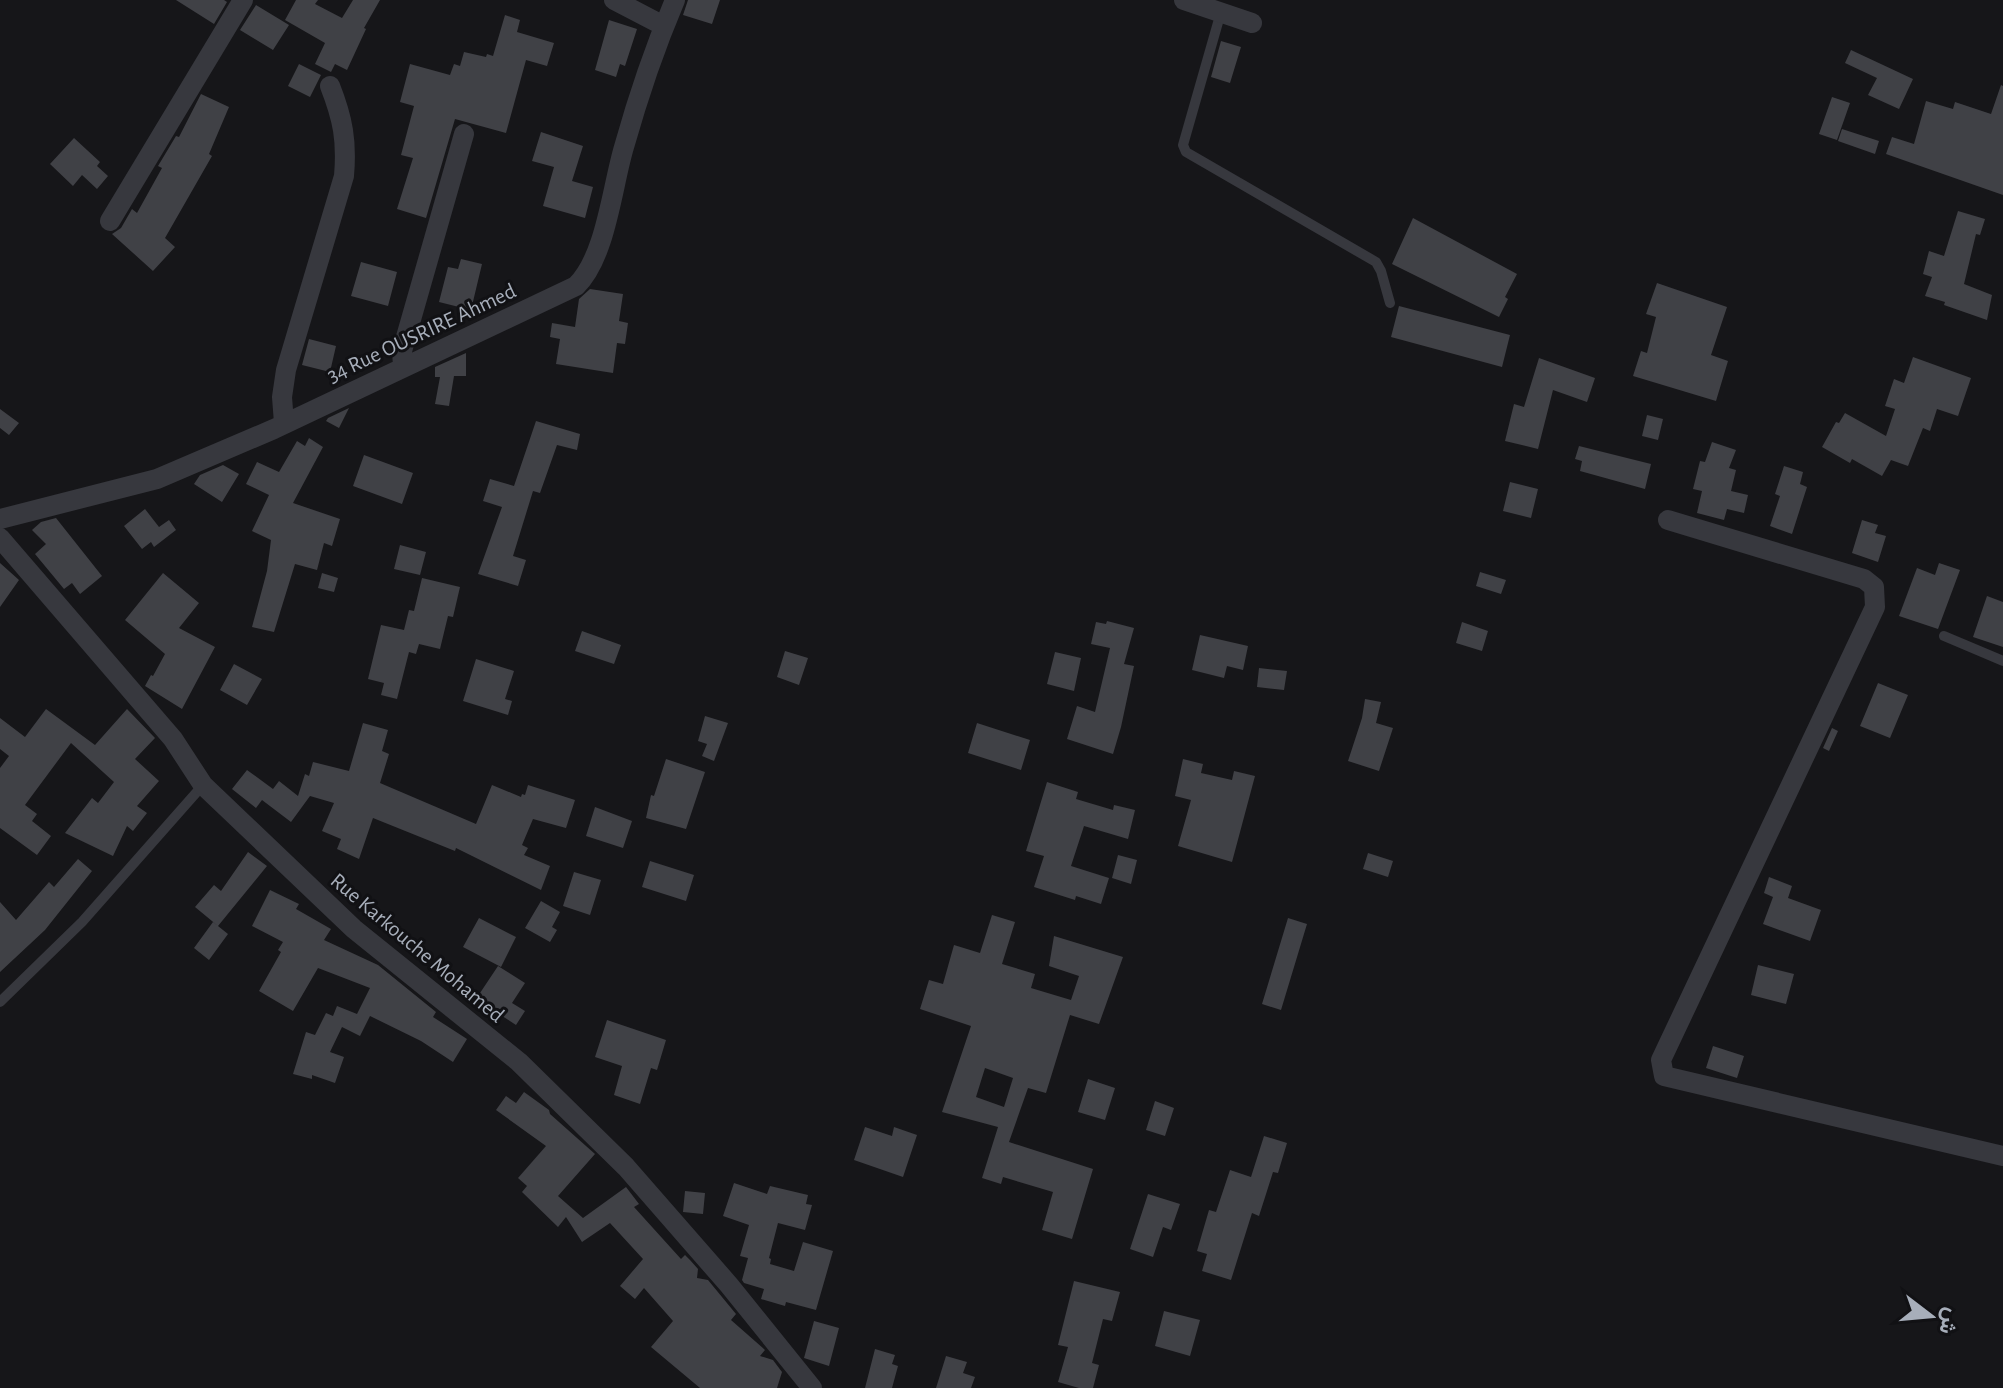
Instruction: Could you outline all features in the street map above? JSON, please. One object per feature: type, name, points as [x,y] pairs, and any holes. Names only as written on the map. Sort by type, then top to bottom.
[{"type":"street","points":[[110,221],[243,0]]},
{"type":"street","points":[[614,0],[664,26]]},
{"type":"street","name":"34 Rue OUSRIRE Ahmed","points":[[0,519],[157,479],[576,286],[586,276],[597,249],[624,145],[675,0]]},
{"type":"street","points":[[1184,0],[1252,23]]},
{"type":"street","points":[[284,423],[282,397],[286,370],[344,176],[347,146],[342,117],[330,86]]},
{"type":"street","points":[[403,366],[402,351],[464,134]]},
{"type":"street","points":[[1668,520],[1864,579],[1874,587],[1875,607],[1661,1060],[1664,1076],[2003,1156]]},
{"type":"street","name":"Rue Karkouche Mohamed","points":[[0,538],[173,739],[203,785],[354,929],[519,1062],[626,1167],[729,1285],[812,1388]]},
{"type":"lane","points":[[1221,12],[1183,145],[1186,152],[1376,262],[1390,303]]},
{"type":"lane","points":[[1944,636],[2003,661]]},
{"type":"lane","points":[[0,1002],[82,922],[203,785]]},
{"type":"building","points":[[176,0],[224,0],[227,2],[214,24]]},
{"type":"building","points":[[296,0],[318,0],[315,4],[342,18],[353,0],[380,0],[364,28],[347,70],[335,64],[331,72],[315,64],[325,43],[285,20]]},
{"type":"building","points":[[688,0],[720,0],[712,24],[683,15]]},
{"type":"building","points":[[256,5],[289,25],[273,50],[240,30]]},
{"type":"building","points":[[505,15],[520,20],[517,32],[554,43],[547,66],[526,60],[506,133],[455,119],[426,218],[397,209],[413,158],[401,155],[414,106],[400,102],[410,64],[450,75],[454,64],[460,66],[464,52],[493,56]]},
{"type":"building","points":[[609,20],[637,29],[625,66],[620,64],[616,77],[595,70]]},
{"type":"building","points":[[1221,41],[1241,47],[1230,83],[1211,77]]},
{"type":"building","points":[[1851,50],[1913,79],[1899,109],[1868,95],[1877,78],[1845,63]]},
{"type":"building","points":[[299,64],[321,75],[310,97],[288,86]]},
{"type":"building","points":[[2001,85],[2003,195],[1886,154],[1892,137],[1914,144],[1926,101],[1953,109],[1955,102],[1991,114]]},
{"type":"building","points":[[201,94],[229,107],[209,154],[212,156],[165,238],[175,247],[153,271],[112,234],[121,228],[132,209],[137,213],[162,168],[158,166],[176,136],[179,137]]},
{"type":"building","points":[[1832,97],[1850,103],[1837,140],[1819,134]]},
{"type":"building","points":[[1842,129],[1879,141],[1875,154],[1838,141]]},
{"type":"building","points":[[541,132],[583,146],[572,181],[593,187],[585,218],[543,206],[554,167],[532,161]]},
{"type":"building","points":[[74,138],[100,162],[97,166],[108,176],[97,189],[82,175],[73,186],[50,164]]},
{"type":"building","points":[[1958,211],[1985,219],[1980,235],[1976,234],[1964,284],[1992,295],[1987,320],[1925,296],[1932,277],[1923,274],[1929,251],[1944,256]]},
{"type":"building","points":[[1413,218],[1517,274],[1499,317],[1392,264]]},
{"type":"building","points":[[461,259],[482,264],[471,310],[439,302],[448,267],[458,269]]},
{"type":"building","points":[[361,262],[397,272],[388,306],[351,296]]},
{"type":"building","points":[[1657,283],[1727,307],[1711,355],[1728,361],[1716,401],[1633,376],[1641,351],[1647,353],[1656,317],[1646,314]]},
{"type":"building","points":[[590,289],[623,294],[619,321],[628,323],[625,344],[617,343],[613,373],[556,364],[560,339],[550,337],[552,323],[575,327],[579,299]]},
{"type":"building","points":[[1399,306],[1510,335],[1502,367],[1391,337]]},
{"type":"building","points":[[309,339],[336,346],[330,372],[302,365]]},
{"type":"building","points":[[466,353],[466,376],[454,376],[449,406],[435,404],[440,377],[435,377],[435,367]]},
{"type":"building","points":[[1913,357],[1971,378],[1958,416],[1937,409],[1930,431],[1923,428],[1908,466],[1891,460],[1882,476],[1822,447],[1836,422],[1839,423],[1845,413],[1886,436],[1895,409],[1885,406],[1894,379],[1904,383]]},
{"type":"building","points":[[1539,358],[1595,378],[1587,402],[1553,390],[1538,449],[1505,441],[1514,404],[1524,407]]},
{"type":"building","points":[[349,408],[339,428],[326,421],[328,418]]},
{"type":"building","points":[[0,409],[19,423],[9,435],[0,428]]},
{"type":"building","points":[[1647,415],[1663,419],[1658,440],[1642,436]]},
{"type":"building","points":[[536,421],[580,434],[577,450],[557,445],[540,493],[533,491],[513,556],[526,560],[518,586],[478,574],[502,507],[483,501],[490,479],[514,486]]},
{"type":"building","points":[[309,438],[323,447],[293,503],[340,519],[332,546],[324,543],[317,570],[295,564],[274,632],[252,627],[267,571],[271,540],[252,531],[269,495],[246,484],[257,462],[279,472],[297,441],[305,446]]},
{"type":"building","points":[[1712,442],[1736,450],[1729,468],[1736,470],[1731,491],[1748,495],[1744,513],[1727,509],[1724,520],[1697,513],[1702,491],[1693,489],[1700,461],[1705,462]]},
{"type":"building","points":[[1579,446],[1651,464],[1645,489],[1580,471],[1582,461],[1575,459]]},
{"type":"building","points":[[364,455],[413,473],[402,504],[353,486]]},
{"type":"building","points":[[223,465],[239,474],[222,502],[194,484],[200,475]]},
{"type":"building","points":[[1784,466],[1803,472],[1800,484],[1807,487],[1792,534],[1770,526],[1780,496],[1775,494]]},
{"type":"building","points":[[1510,482],[1538,489],[1531,518],[1503,511]]},
{"type":"building","points":[[145,509],[159,527],[169,520],[176,530],[154,547],[151,542],[142,549],[124,526]]},
{"type":"building","points":[[56,518],[102,576],[80,594],[72,583],[64,589],[35,554],[46,544],[32,530],[41,522]]},
{"type":"building","points":[[1862,520],[1878,525],[1875,533],[1886,536],[1878,562],[1852,553]]},
{"type":"building","points":[[400,545],[426,552],[420,575],[394,569]]},
{"type":"building","points":[[0,563],[19,580],[0,607]]},
{"type":"building","points":[[1939,563],[1960,570],[1938,629],[1899,616],[1917,568],[1935,575]]},
{"type":"building","points":[[1480,572],[1506,580],[1501,594],[1476,586]]},
{"type":"building","points":[[163,573],[199,603],[179,628],[215,647],[182,709],[145,686],[165,654],[125,620]]},
{"type":"building","points":[[322,573],[338,578],[334,592],[318,588]]},
{"type":"building","points":[[422,578],[460,587],[453,617],[448,616],[440,649],[419,644],[416,654],[409,652],[397,699],[381,695],[384,683],[368,679],[381,625],[404,630],[409,610],[414,611]]},
{"type":"building","points":[[1987,596],[2003,602],[2003,647],[1973,637]]},
{"type":"building","points":[[1107,621],[1134,628],[1124,664],[1134,666],[1113,754],[1067,739],[1077,706],[1095,712],[1110,648],[1091,644],[1096,622],[1106,624]]},
{"type":"building","points":[[1462,622],[1488,631],[1482,651],[1456,643]]},
{"type":"building","points":[[582,631],[621,645],[614,664],[575,651]]},
{"type":"building","points":[[1200,635],[1248,646],[1243,670],[1227,666],[1224,678],[1192,670]]},
{"type":"building","points":[[785,651],[808,658],[799,685],[777,677]]},
{"type":"building","points":[[1055,652],[1081,658],[1074,691],[1047,684]]},
{"type":"building","points":[[476,659],[514,671],[505,699],[512,701],[508,715],[463,701]]},
{"type":"building","points":[[234,664],[262,679],[247,705],[220,690]]},
{"type":"building","points":[[1259,668],[1287,671],[1284,690],[1257,687]]},
{"type":"building","points":[[1878,683],[1908,695],[1890,738],[1860,726]]},
{"type":"building","points":[[1365,699],[1381,702],[1376,723],[1393,728],[1379,771],[1348,761]]},
{"type":"building","points":[[46,709],[95,745],[127,709],[155,738],[135,759],[159,781],[137,806],[147,813],[133,831],[127,826],[113,856],[65,833],[92,798],[98,803],[114,782],[71,743],[25,805],[37,814],[32,821],[51,836],[37,855],[0,828],[0,768],[9,756],[0,749],[0,718],[25,737]]},
{"type":"building","points":[[705,716],[728,723],[714,761],[702,756],[707,744],[698,741]]},
{"type":"building","points":[[363,723],[388,730],[382,751],[389,754],[380,783],[476,824],[492,785],[521,797],[525,795],[528,785],[575,800],[566,828],[533,819],[522,845],[528,848],[524,855],[550,866],[541,890],[456,848],[455,851],[373,818],[359,859],[337,849],[341,839],[322,831],[334,803],[310,796],[291,822],[262,800],[256,808],[232,789],[247,770],[273,789],[279,781],[298,796],[305,774],[309,776],[313,762],[349,771]]},
{"type":"building","points":[[977,723],[1030,740],[1021,770],[968,753]]},
{"type":"building","points":[[1832,728],[1838,731],[1829,751],[1823,748]]},
{"type":"building","points":[[666,759],[705,772],[686,829],[646,818],[651,795],[654,796]]},
{"type":"building","points":[[1183,759],[1203,764],[1201,773],[1232,780],[1234,771],[1255,776],[1232,862],[1178,846],[1191,800],[1175,796]]},
{"type":"building","points":[[1047,782],[1078,792],[1076,799],[1113,810],[1114,805],[1135,810],[1128,839],[1084,826],[1071,866],[1109,878],[1101,904],[1076,896],[1075,900],[1034,887],[1044,856],[1026,851]]},
{"type":"building","points":[[595,807],[632,821],[623,848],[586,836]]},
{"type":"building","points":[[248,852],[267,866],[218,926],[195,907],[214,885],[221,891]]},
{"type":"building","points":[[1368,853],[1393,861],[1388,877],[1363,869]]},
{"type":"building","points":[[1118,855],[1137,860],[1131,884],[1112,878]]},
{"type":"building","points":[[78,859],[92,871],[45,930],[0,972],[0,902],[16,920],[49,882],[54,887]]},
{"type":"building","points":[[650,861],[694,875],[686,901],[642,887]]},
{"type":"building","points":[[574,872],[601,880],[590,915],[563,906]]},
{"type":"building","points":[[1769,877],[1792,886],[1788,898],[1821,910],[1810,941],[1763,924],[1773,897],[1764,893]]},
{"type":"building","points":[[270,890],[299,904],[296,909],[331,929],[324,940],[378,965],[436,1012],[433,1017],[467,1039],[453,1062],[421,1041],[370,1016],[360,1036],[342,1027],[330,1052],[344,1057],[335,1083],[312,1075],[312,1079],[293,1074],[306,1032],[315,1035],[326,1013],[333,1016],[337,1006],[357,1014],[370,988],[318,968],[293,1011],[259,991],[281,952],[278,950],[283,942],[252,926]]},
{"type":"building","points":[[541,901],[560,912],[552,927],[557,930],[550,942],[525,928]]},
{"type":"building","points":[[992,915],[1015,922],[1002,964],[1035,974],[1031,988],[1071,1000],[1079,976],[1049,966],[1054,936],[1123,957],[1099,1024],[1070,1015],[1046,1093],[1028,1088],[1009,1142],[1093,1169],[1072,1239],[1042,1230],[1053,1192],[1003,1177],[1001,1184],[982,1178],[998,1127],[942,1112],[971,1026],[920,1009],[929,980],[943,984],[954,945],[980,953]],"holes":[[[985,1068],[1013,1078],[1004,1107],[976,1097]]]},
{"type":"building","points":[[479,918],[516,937],[501,967],[463,947]]},
{"type":"building","points":[[1288,918],[1307,924],[1281,1010],[1262,1004]]},
{"type":"building","points":[[213,922],[228,934],[209,960],[194,948]]},
{"type":"building","points":[[1758,965],[1794,974],[1786,1004],[1751,995]]},
{"type":"building","points":[[498,966],[525,983],[512,1003],[525,1011],[516,1025],[476,999]]},
{"type":"building","points":[[607,1020],[666,1040],[657,1070],[651,1068],[640,1104],[614,1095],[622,1066],[595,1057]]},
{"type":"building","points":[[1713,1046],[1744,1056],[1737,1078],[1706,1068]]},
{"type":"building","points":[[1088,1079],[1115,1088],[1105,1120],[1078,1112]]},
{"type":"building","points":[[524,1092],[549,1110],[595,1154],[558,1196],[583,1218],[626,1187],[639,1204],[634,1207],[681,1259],[685,1255],[690,1260],[698,1269],[697,1278],[708,1280],[736,1314],[731,1320],[765,1350],[760,1356],[773,1360],[782,1372],[777,1388],[700,1388],[651,1347],[673,1321],[644,1288],[635,1299],[620,1286],[643,1259],[610,1223],[582,1242],[566,1217],[558,1227],[522,1192],[527,1186],[518,1178],[546,1146],[496,1110],[506,1096],[516,1103]]},
{"type":"building","points":[[1155,1101],[1174,1108],[1165,1136],[1146,1130]]},
{"type":"building","points":[[865,1127],[892,1136],[894,1127],[917,1135],[903,1177],[854,1160]]},
{"type":"building","points":[[1264,1136],[1287,1143],[1278,1173],[1273,1172],[1259,1216],[1252,1213],[1231,1280],[1202,1271],[1207,1254],[1197,1251],[1209,1210],[1216,1212],[1230,1170],[1251,1177]]},
{"type":"building","points":[[734,1183],[767,1194],[770,1186],[808,1195],[806,1204],[812,1205],[805,1230],[778,1223],[769,1258],[770,1264],[794,1271],[803,1242],[833,1251],[816,1310],[761,1299],[764,1289],[742,1280],[748,1258],[740,1256],[749,1225],[723,1216]]},
{"type":"building","points":[[685,1191],[705,1193],[703,1214],[683,1212]]},
{"type":"building","points":[[1148,1194],[1180,1204],[1171,1230],[1163,1227],[1153,1257],[1130,1249]]},
{"type":"building","points":[[1074,1281],[1120,1292],[1112,1321],[1103,1319],[1092,1363],[1099,1365],[1093,1388],[1058,1382],[1068,1347],[1058,1345]]},
{"type":"building","points":[[1164,1311],[1200,1320],[1190,1356],[1155,1346]]},
{"type":"building","points":[[814,1321],[839,1328],[829,1366],[804,1358]]},
{"type":"building","points":[[875,1349],[895,1355],[892,1364],[898,1366],[892,1388],[865,1388]]},
{"type":"building","points":[[946,1356],[967,1362],[963,1373],[975,1377],[971,1388],[936,1388]]}]
